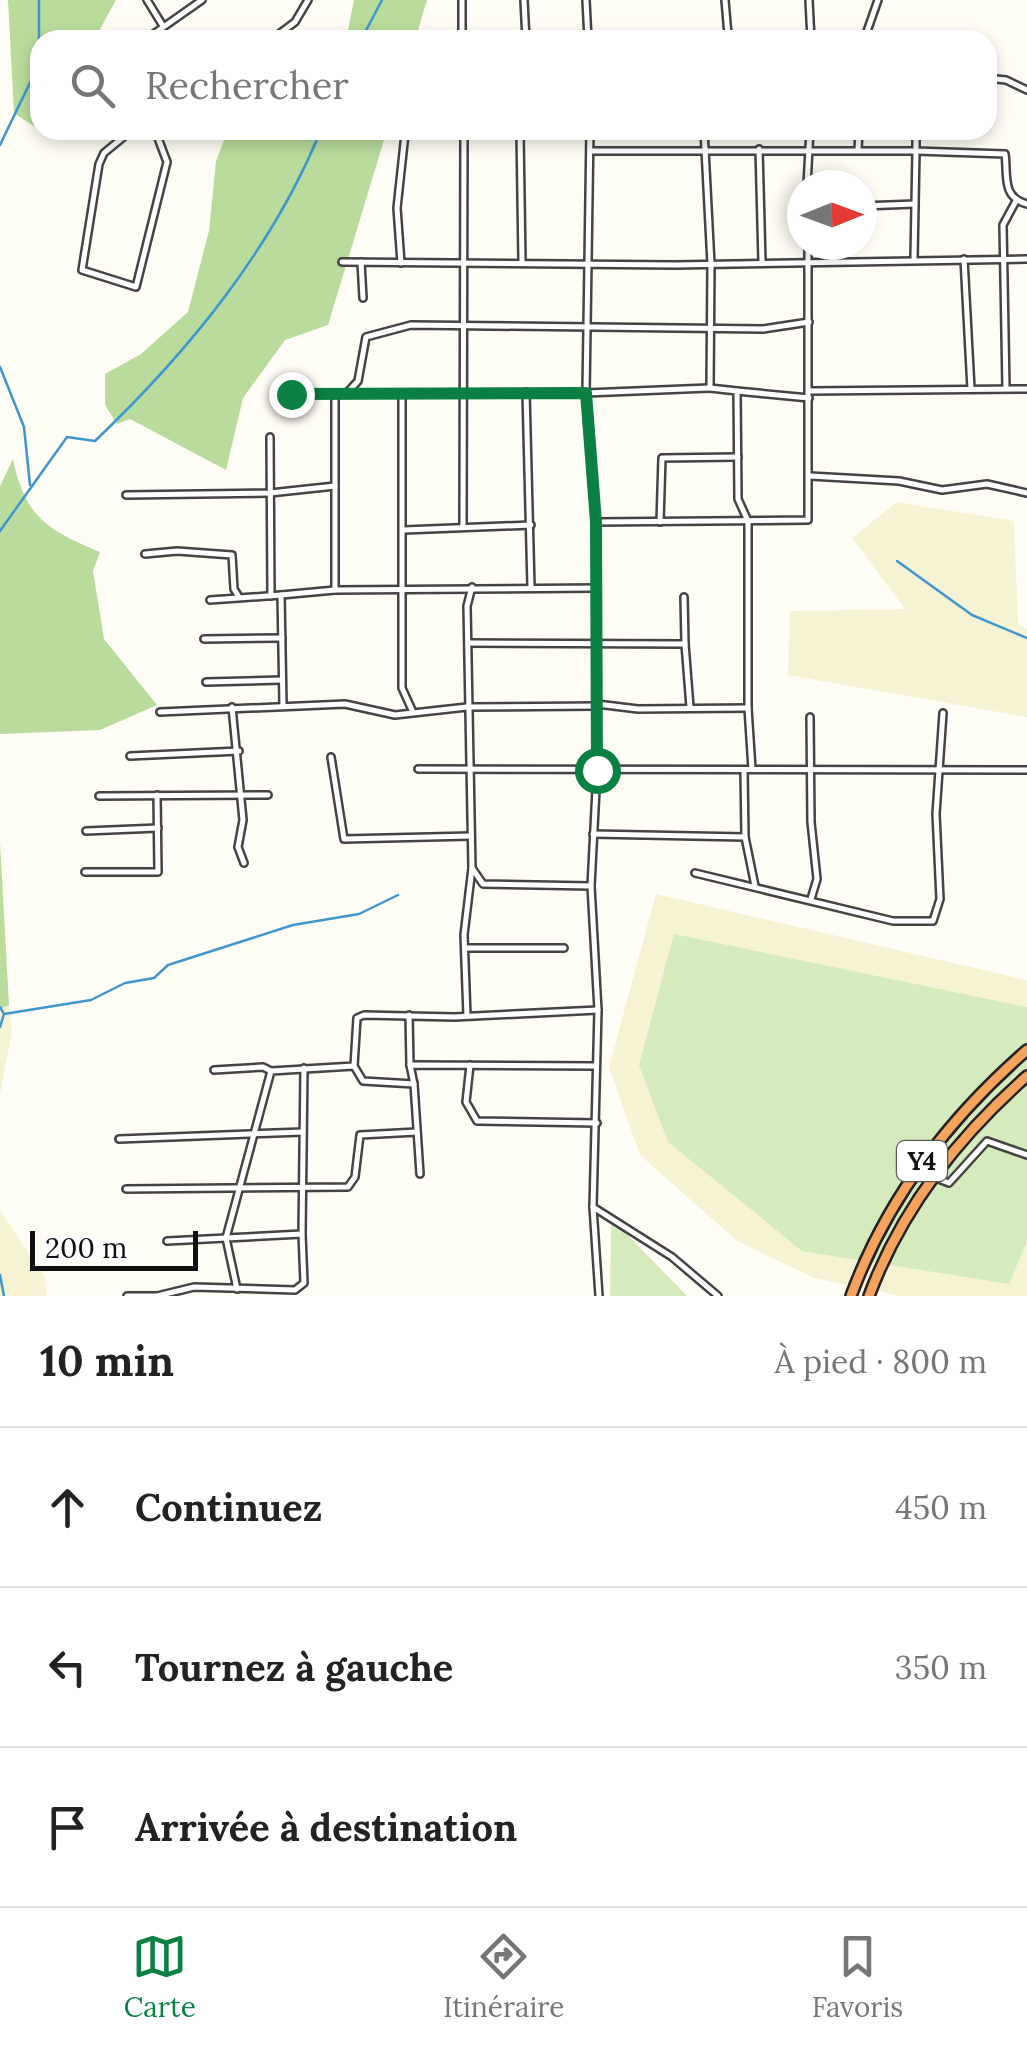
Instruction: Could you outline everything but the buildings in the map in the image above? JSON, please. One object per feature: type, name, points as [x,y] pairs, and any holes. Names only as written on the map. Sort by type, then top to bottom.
[{"type":"highway","name":"Y4","points":[[850,1296],[863,1262],[908,1179],[978,1093],[1027,1050]]},
{"type":"highway","name":"Y4","points":[[869,1296],[887,1254],[934,1177],[992,1106],[1027,1076]]},
{"type":"street","points":[[147,0],[164,26]]},
{"type":"street","points":[[158,30],[202,0]]},
{"type":"street","points":[[284,30],[295,22],[308,0]]},
{"type":"street","points":[[462,0],[462,30]]},
{"type":"street","points":[[524,0],[526,30]]},
{"type":"street","points":[[586,0],[588,30]]},
{"type":"street","points":[[725,0],[725,30]]},
{"type":"street","points":[[810,0],[811,30]]},
{"type":"street","points":[[868,30],[878,0]]},
{"type":"street","points":[[997,79],[1027,90]]},
{"type":"street","points":[[120,140],[104,153],[99,164],[82,270],[136,288],[166,162],[158,140]]},
{"type":"street","points":[[401,263],[397,226],[402,140]]},
{"type":"street","points":[[463,527],[464,140]]},
{"type":"street","points":[[520,140],[522,262]]},
{"type":"street","points":[[590,140],[586,393],[596,522],[597,770],[591,886],[598,1010],[594,1208],[599,1296]]},
{"type":"street","points":[[705,140],[710,388]]},
{"type":"street","points":[[807,170],[808,140]]},
{"type":"street","points":[[858,140],[858,150]]},
{"type":"street","points":[[914,260],[916,140]]},
{"type":"street","points":[[590,151],[706,148],[1005,154],[1005,180],[1016,201],[1027,204]]},
{"type":"street","points":[[758,149],[762,262]]},
{"type":"street","points":[[1006,388],[1003,225],[1016,201]]},
{"type":"street","points":[[877,205],[915,204]]},
{"type":"street","points":[[342,262],[587,265],[1027,258]]},
{"type":"street","points":[[964,259],[971,389]]},
{"type":"street","points":[[596,522],[808,520],[808,261]]},
{"type":"street","points":[[361,262],[363,298]]},
{"type":"street","points":[[347,394],[358,380],[366,336],[412,325],[762,329],[808,322]]},
{"type":"street","points":[[291,394],[586,393],[710,388],[809,394],[1027,388]]},
{"type":"street","points":[[737,391],[738,499],[748,522],[748,708],[752,769]]},
{"type":"street","points":[[526,392],[531,586]]},
{"type":"street","points":[[335,393],[335,590]]},
{"type":"street","points":[[402,394],[406,588],[402,688],[412,710]]},
{"type":"street","points":[[270,437],[271,596]]},
{"type":"street","points":[[660,522],[662,458],[738,457]]},
{"type":"street","points":[[810,476],[899,480],[942,490],[986,484],[1027,493]]},
{"type":"street","points":[[126,495],[270,493],[335,486]]},
{"type":"street","points":[[404,530],[531,526]]},
{"type":"street","points":[[145,554],[177,551],[232,556],[234,589],[240,598]]},
{"type":"street","points":[[467,1016],[465,948],[472,868],[467,770],[467,606],[472,587]]},
{"type":"street","points":[[210,600],[335,590],[596,588]]},
{"type":"street","points":[[281,595],[283,705]]},
{"type":"street","points":[[684,597],[690,707]]},
{"type":"street","points":[[204,639],[282,638]]},
{"type":"street","points":[[469,644],[685,644]]},
{"type":"street","points":[[206,682],[281,680]]},
{"type":"street","points":[[160,712],[345,704],[395,715],[412,710],[467,707],[748,708]]},
{"type":"street","points":[[232,707],[242,794],[238,847],[244,863]]},
{"type":"street","points":[[696,873],[893,921],[922,924],[938,916],[937,770],[943,713]]},
{"type":"street","points":[[810,717],[817,879],[812,900]]},
{"type":"street","points":[[130,756],[239,751]]},
{"type":"street","points":[[331,757],[344,839],[471,836]]},
{"type":"street","points":[[418,769],[1027,770]]},
{"type":"street","points":[[744,770],[745,836],[754,886]]},
{"type":"street","points":[[99,796],[268,795]]},
{"type":"street","points":[[85,872],[158,872],[158,796]]},
{"type":"street","points":[[86,831],[158,828]]},
{"type":"street","points":[[593,834],[745,836]]},
{"type":"street","points":[[472,868],[483,884],[591,886]]},
{"type":"street","points":[[465,948],[564,948]]},
{"type":"street","points":[[414,1084],[363,1082],[354,1066],[359,1016],[598,1010]]},
{"type":"street","points":[[409,1015],[420,1174]]},
{"type":"street","points":[[410,1064],[594,1066]]},
{"type":"street","points":[[470,1065],[466,1102],[476,1121],[597,1124]]},
{"type":"street","points":[[214,1070],[354,1066]]},
{"type":"street","points":[[126,1296],[157,1296],[194,1286],[299,1288],[304,1282],[304,1068]]},
{"type":"street","points":[[237,1289],[226,1238],[271,1071]]},
{"type":"street","points":[[119,1139],[303,1132]]},
{"type":"street","points":[[126,1189],[348,1187],[353,1183],[358,1141],[364,1133],[416,1132]]},
{"type":"street","points":[[934,1177],[948,1183],[956,1180],[987,1141],[1027,1155]]},
{"type":"street","points":[[594,1208],[672,1257],[718,1296]]},
{"type":"street","points":[[167,1241],[302,1234]]},
{"type":"shaded area","points":[[897,502],[1014,521],[1018,624],[1027,629],[1027,717],[788,675],[790,611],[905,609],[852,538]]},
{"type":"shaded area","points":[[656,894],[1027,980],[1027,1296],[901,1296],[814,1278],[737,1241],[640,1155],[609,1067]]},
{"type":"shaded area","points":[[9,1005],[12,1032],[0,1094],[0,1009]]},
{"type":"shaded area","points":[[0,1210],[45,1278],[47,1296],[0,1296]]},
{"type":"green space","points":[[8,0],[116,0],[100,30],[30,30],[30,124],[14,113]]},
{"type":"green space","points":[[354,0],[427,0],[418,30],[348,30]]},
{"type":"green space","points":[[224,140],[384,140],[328,325],[285,340],[243,398],[226,470],[130,419],[117,424],[105,405],[105,374],[141,354],[188,312],[209,231],[216,161]]},
{"type":"green space","points":[[13,459],[24,495],[41,519],[100,552],[93,571],[104,639],[157,705],[100,730],[0,734],[0,486]]},
{"type":"green space","points":[[0,842],[9,1005],[0,1009]]},
{"type":"green space","points":[[674,934],[1027,1007],[1027,1241],[1009,1284],[802,1251],[668,1142],[639,1065]]},
{"type":"green space","points":[[611,1218],[687,1296],[610,1296]]},
{"type":"waterway","points":[[39,0],[39,30]]},
{"type":"waterway","points":[[366,30],[382,0]]},
{"type":"waterway","points":[[0,145],[30,83]]},
{"type":"waterway","points":[[0,531],[67,437],[95,441],[194,335],[278,217],[316,140]]},
{"type":"waterway","points":[[0,367],[24,427],[30,485]]},
{"type":"waterway","points":[[897,561],[972,615],[1027,638]]},
{"type":"waterway","points":[[4,1014],[91,1000],[125,983],[154,978],[168,965],[293,925],[359,914],[398,895]]},
{"type":"waterway","points":[[0,1007],[4,1014],[0,1027]]},
{"type":"waterway","points":[[0,1275],[4,1296]]},
{"type":"route","points":[[291,394],[586,393],[596,522],[597,770]]}]
